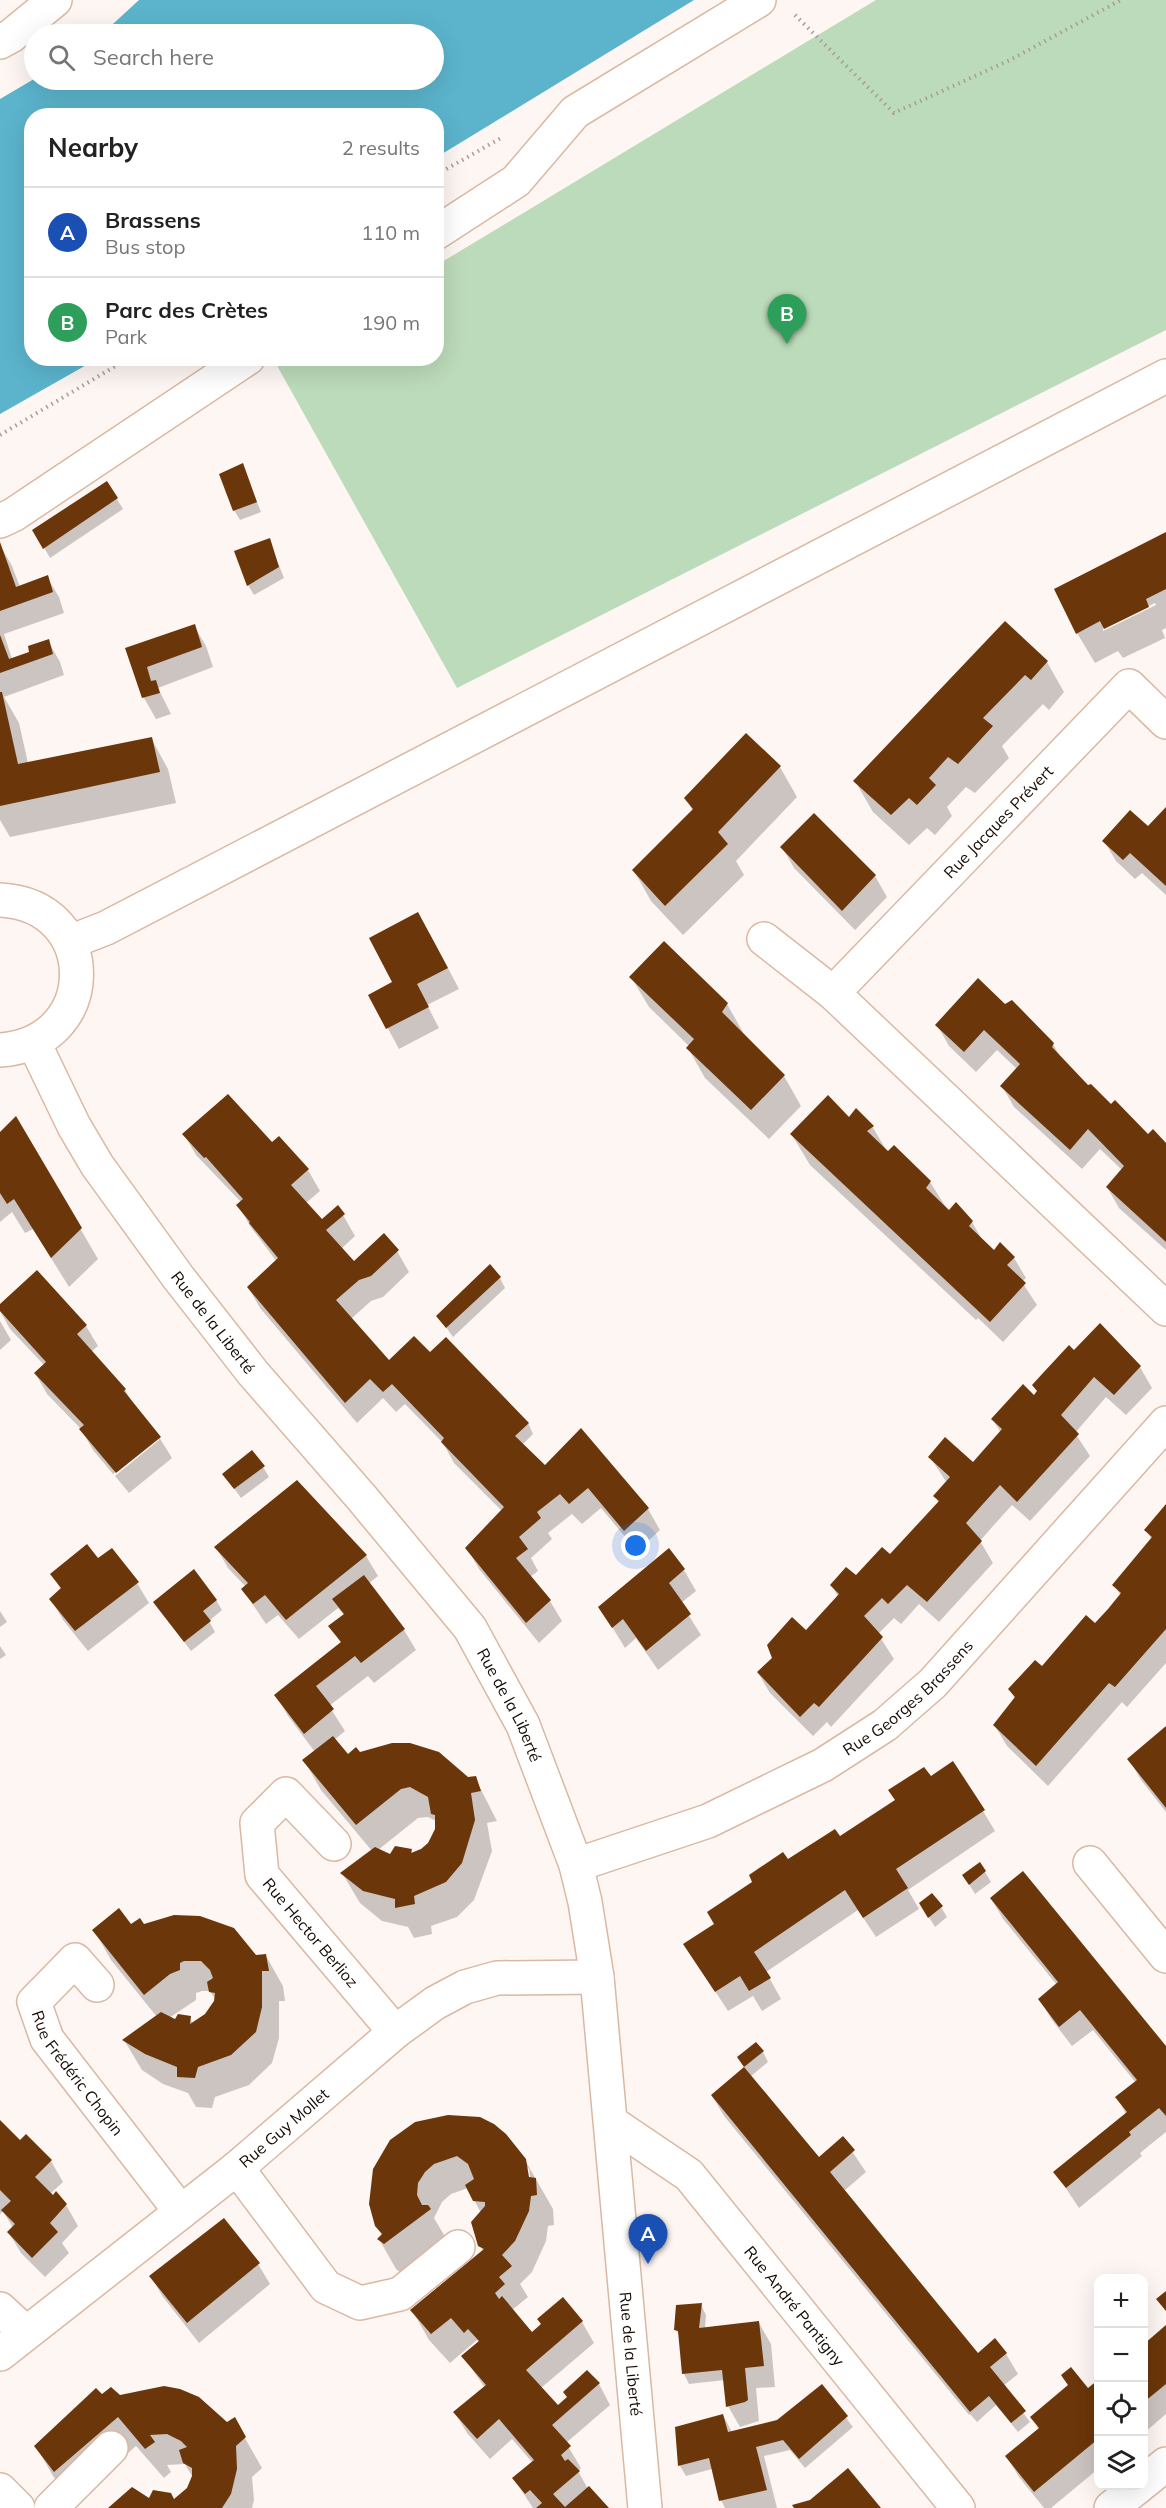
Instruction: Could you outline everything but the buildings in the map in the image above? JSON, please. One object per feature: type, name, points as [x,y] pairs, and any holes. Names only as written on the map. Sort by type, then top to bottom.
[{"type":"street","points":[[26,24],[55,0]]},
{"type":"street","points":[[444,229],[516,181],[575,112],[773,4]]},
{"type":"street","points":[[0,42],[24,25]]},
{"type":"street","points":[[0,521],[236,366]]},
{"type":"street","points":[[70,942],[158,901],[1166,376]]},
{"type":"street","name":"Rue Jacques Prévert","points":[[833,993],[1129,687],[1165,719]]},
{"type":"street","points":[[0,900],[18,901],[39,909],[57,923],[70,942],[76,965],[76,988],[68,1011],[54,1029],[34,1042],[17,1048],[0,1050]]},
{"type":"street","points":[[764,939],[833,993],[1166,1309]]},
{"type":"street","name":"Rue de la Liberté","points":[[34,1042],[74,1126],[97,1165],[178,1277],[253,1373],[362,1498],[470,1628],[523,1725],[576,1865],[585,1902],[597,1977],[645,2508]]},
{"type":"street","name":"Rue Georges Brassens","points":[[576,1865],[708,1821],[823,1765],[885,1725],[933,1683],[1166,1423]]},
{"type":"street","name":"Rue Hector Berlioz","points":[[334,1844],[286,1794],[257,1823],[262,1875],[395,2032]]},
{"type":"street","points":[[1090,1863],[1166,1956]]},
{"type":"street","name":"Rue Frédéric Chopin","points":[[97,1985],[75,1960],[34,2002],[47,2039],[181,2212]]},
{"type":"street","name":"Rue Guy Mollet","points":[[0,2354],[237,2168],[395,2032],[435,2003],[465,1987],[497,1978],[597,1977]]},
{"type":"street","name":"Rue André Pantigny","points":[[612,2123],[689,2175],[958,2508]]},
{"type":"street","points":[[237,2168],[326,2287],[360,2303],[400,2294],[458,2247]]},
{"type":"street","points":[[0,2309],[26,2333]]},
{"type":"street","points":[[51,2508],[111,2448]]},
{"type":"street","points":[[1148,2478],[1166,2464]]},
{"type":"street","points":[[0,2490],[18,2508]]},
{"type":"street","points":[[1111,2508],[1134,2490]]},
{"type":"path","points":[[773,4],[894,113],[1010,60],[1120,0]]},
{"type":"path","points":[[0,435],[116,366]]},
{"type":"green space","points":[[876,0],[1166,0],[1166,330],[457,688],[277,366],[444,366],[444,261]]},
{"type":"water","points":[[139,0],[694,0],[444,153],[444,108],[24,108],[24,366],[85,366],[0,414],[0,99],[24,85],[24,90],[444,90],[444,24],[113,24]]},
{"type":"place","name":"Parc des Crètes","points":[[787,344]]},
{"type":"place","name":"Brassens","points":[[648,2264]]}]
